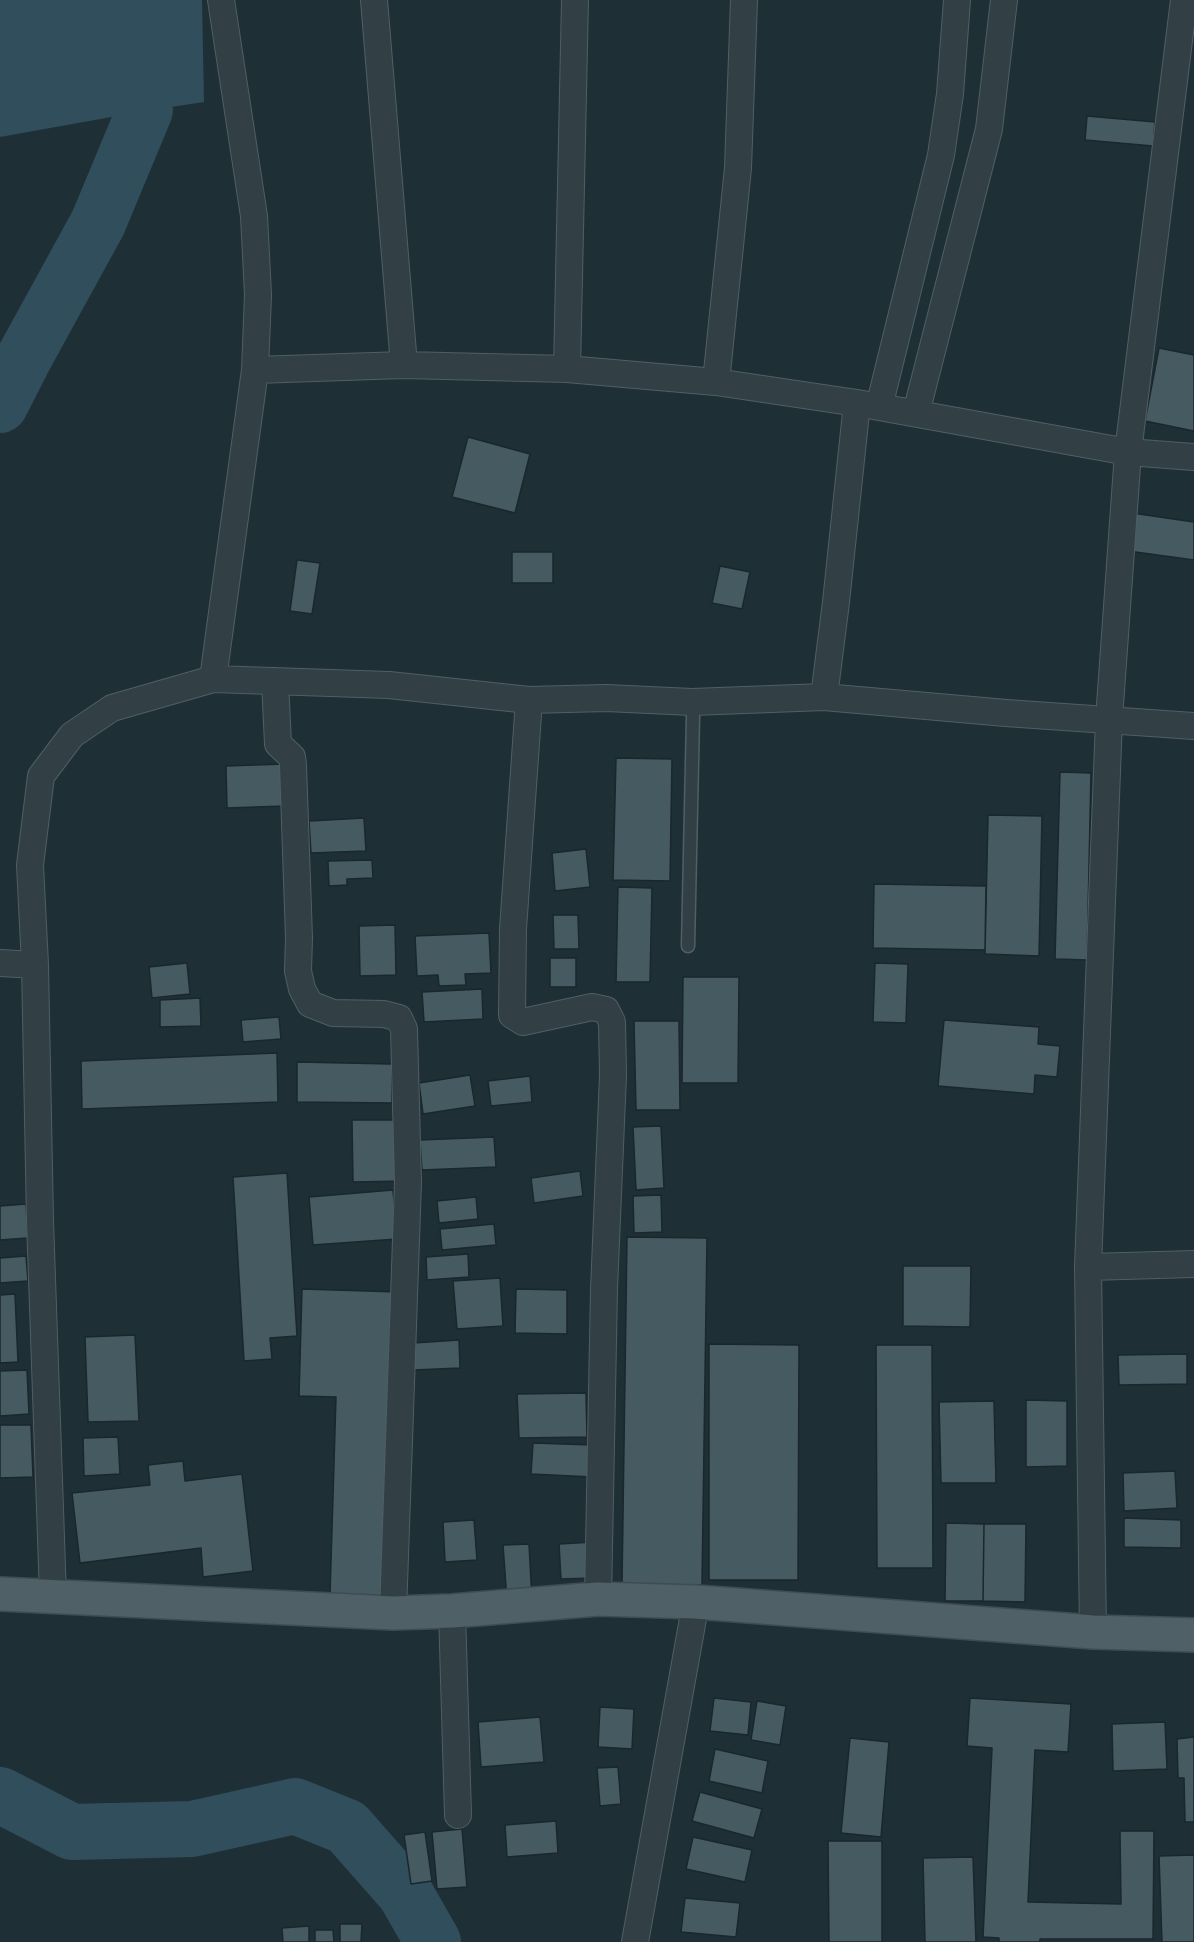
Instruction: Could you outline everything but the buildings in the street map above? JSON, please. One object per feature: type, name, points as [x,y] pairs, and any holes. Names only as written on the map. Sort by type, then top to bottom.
[{"type":"main road","points":[[0,1594],[393,1613],[452,1611],[598,1599],[696,1602],[1093,1632],[1194,1635]]},
{"type":"street","points":[[213,679],[255,370],[258,295],[254,216],[221,0]]},
{"type":"street","points":[[374,0],[404,365]]},
{"type":"street","points":[[567,369],[575,0]]},
{"type":"street","points":[[716,382],[738,168],[744,0]]},
{"type":"street","points":[[824,697],[836,602],[868,405],[941,155],[950,94],[957,0]]},
{"type":"street","points":[[916,413],[989,129],[1004,0]]},
{"type":"street","points":[[1093,1632],[1088,1267],[1109,719],[1128,452],[1184,0]]},
{"type":"street","points":[[255,370],[404,365],[567,369],[716,382],[916,413],[1128,452],[1194,457]]},
{"type":"street","points":[[53,1596],[40,1220],[35,965],[30,865],[41,776],[72,735],[112,708],[213,679],[389,686],[529,700],[606,698],[692,702],[824,697],[1194,726]]},
{"type":"street","points":[[275,681],[278,744],[291,757],[294,765],[298,971],[302,989],[310,1004],[333,1013],[384,1014],[399,1018],[404,1029],[408,1182],[393,1613]]},
{"type":"street","points":[[529,700],[513,930],[512,1015],[523,1022],[592,1007],[606,1010],[612,1022],[613,1075],[604,1278],[598,1599]]},
{"type":"street","points":[[2,963],[35,965]]},
{"type":"street","points":[[1088,1267],[1194,1264]]},
{"type":"street","points":[[635,1942],[696,1602]]},
{"type":"street","points":[[452,1611],[458,1815]]},
{"type":"lane","points":[[688,946],[692,702]]},
{"type":"water","points":[[0,0],[202,0],[204,102],[0,137]]},
{"type":"waterway","points":[[0,405],[98,223],[145,110]]},
{"type":"waterway","points":[[0,1795],[72,1832],[192,1829],[295,1806],[347,1827],[405,1893],[433,1942]]}]
